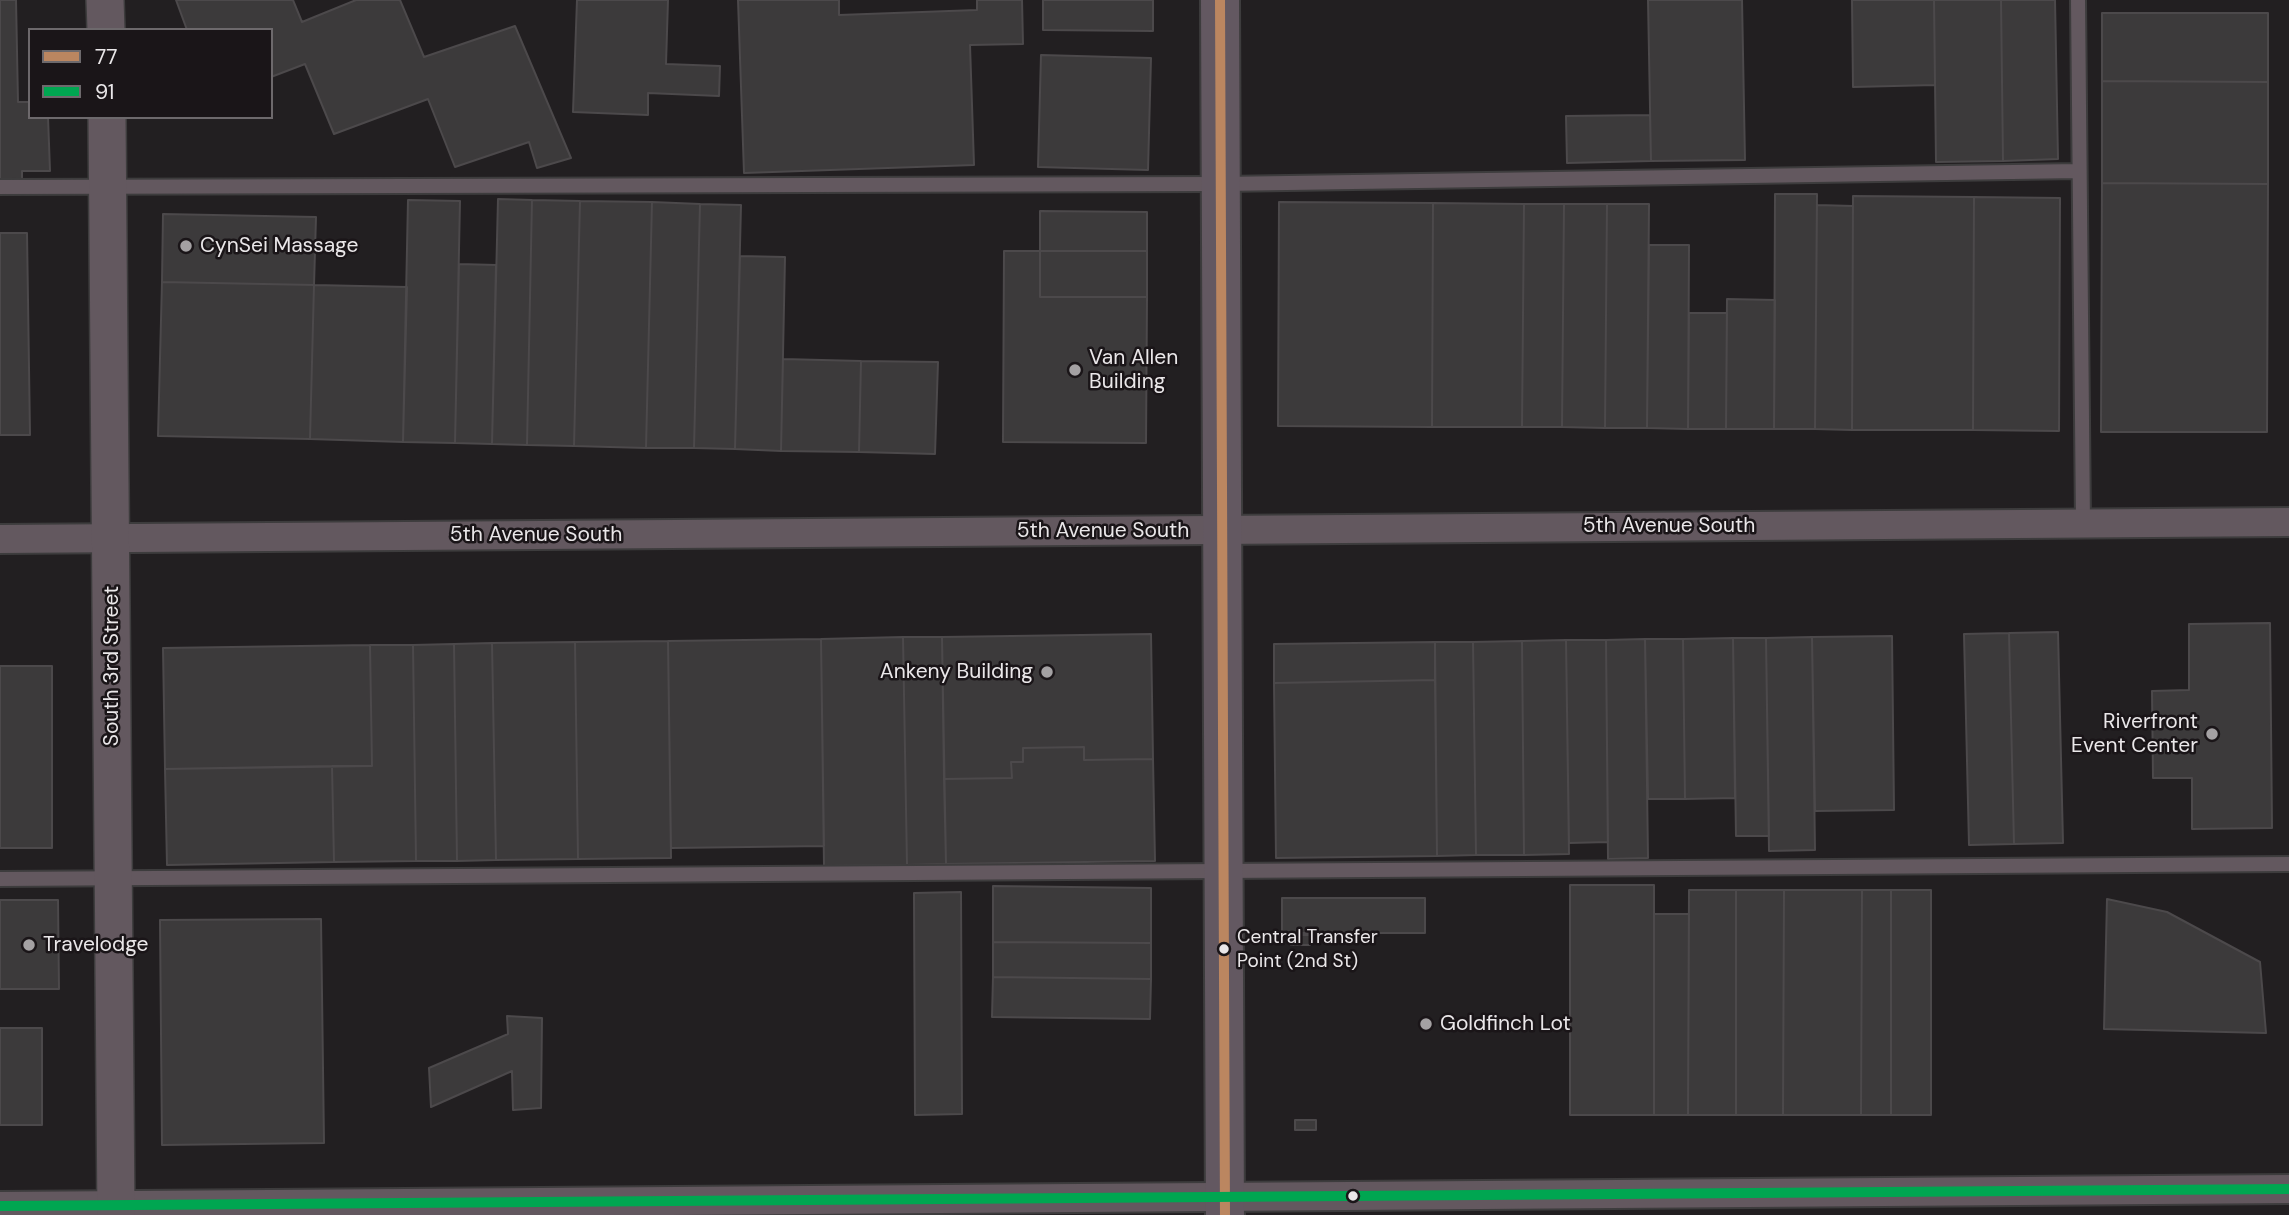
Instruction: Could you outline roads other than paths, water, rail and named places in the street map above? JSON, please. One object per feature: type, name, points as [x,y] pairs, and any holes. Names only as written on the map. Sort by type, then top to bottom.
[{"type":"main road","points":[[1220,0],[1225,1206]]},
{"type":"street","points":[[105,0],[106,28]]},
{"type":"street","name":"South 3rd Street","points":[[107,119],[116,1210]]},
{"type":"street","name":"5th Avenue South","points":[[0,539],[2289,522]]},
{"type":"street","points":[[0,1206],[116,1210],[1225,1206],[2289,1189]]},
{"type":"lane","points":[[2078,0],[2083,523]]},
{"type":"lane","points":[[0,187],[1222,184],[2078,171]]},
{"type":"lane","points":[[0,879],[2289,864]]},
{"type":"place","name":"CynSei Massage","points":[[186,246]]},
{"type":"place","name":"Van Allen Building","points":[[1075,370]]},
{"type":"place","name":"Ankeny Building","points":[[1047,672]]},
{"type":"place","name":"Riverfront Event Center","points":[[2212,734]]},
{"type":"place","name":"Travelodge","points":[[29,945]]},
{"type":"place","name":"Central Transfer Point (2nd St)","points":[[1224,949]]},
{"type":"place","name":"Goldfinch Lot","points":[[1426,1024]]}]
